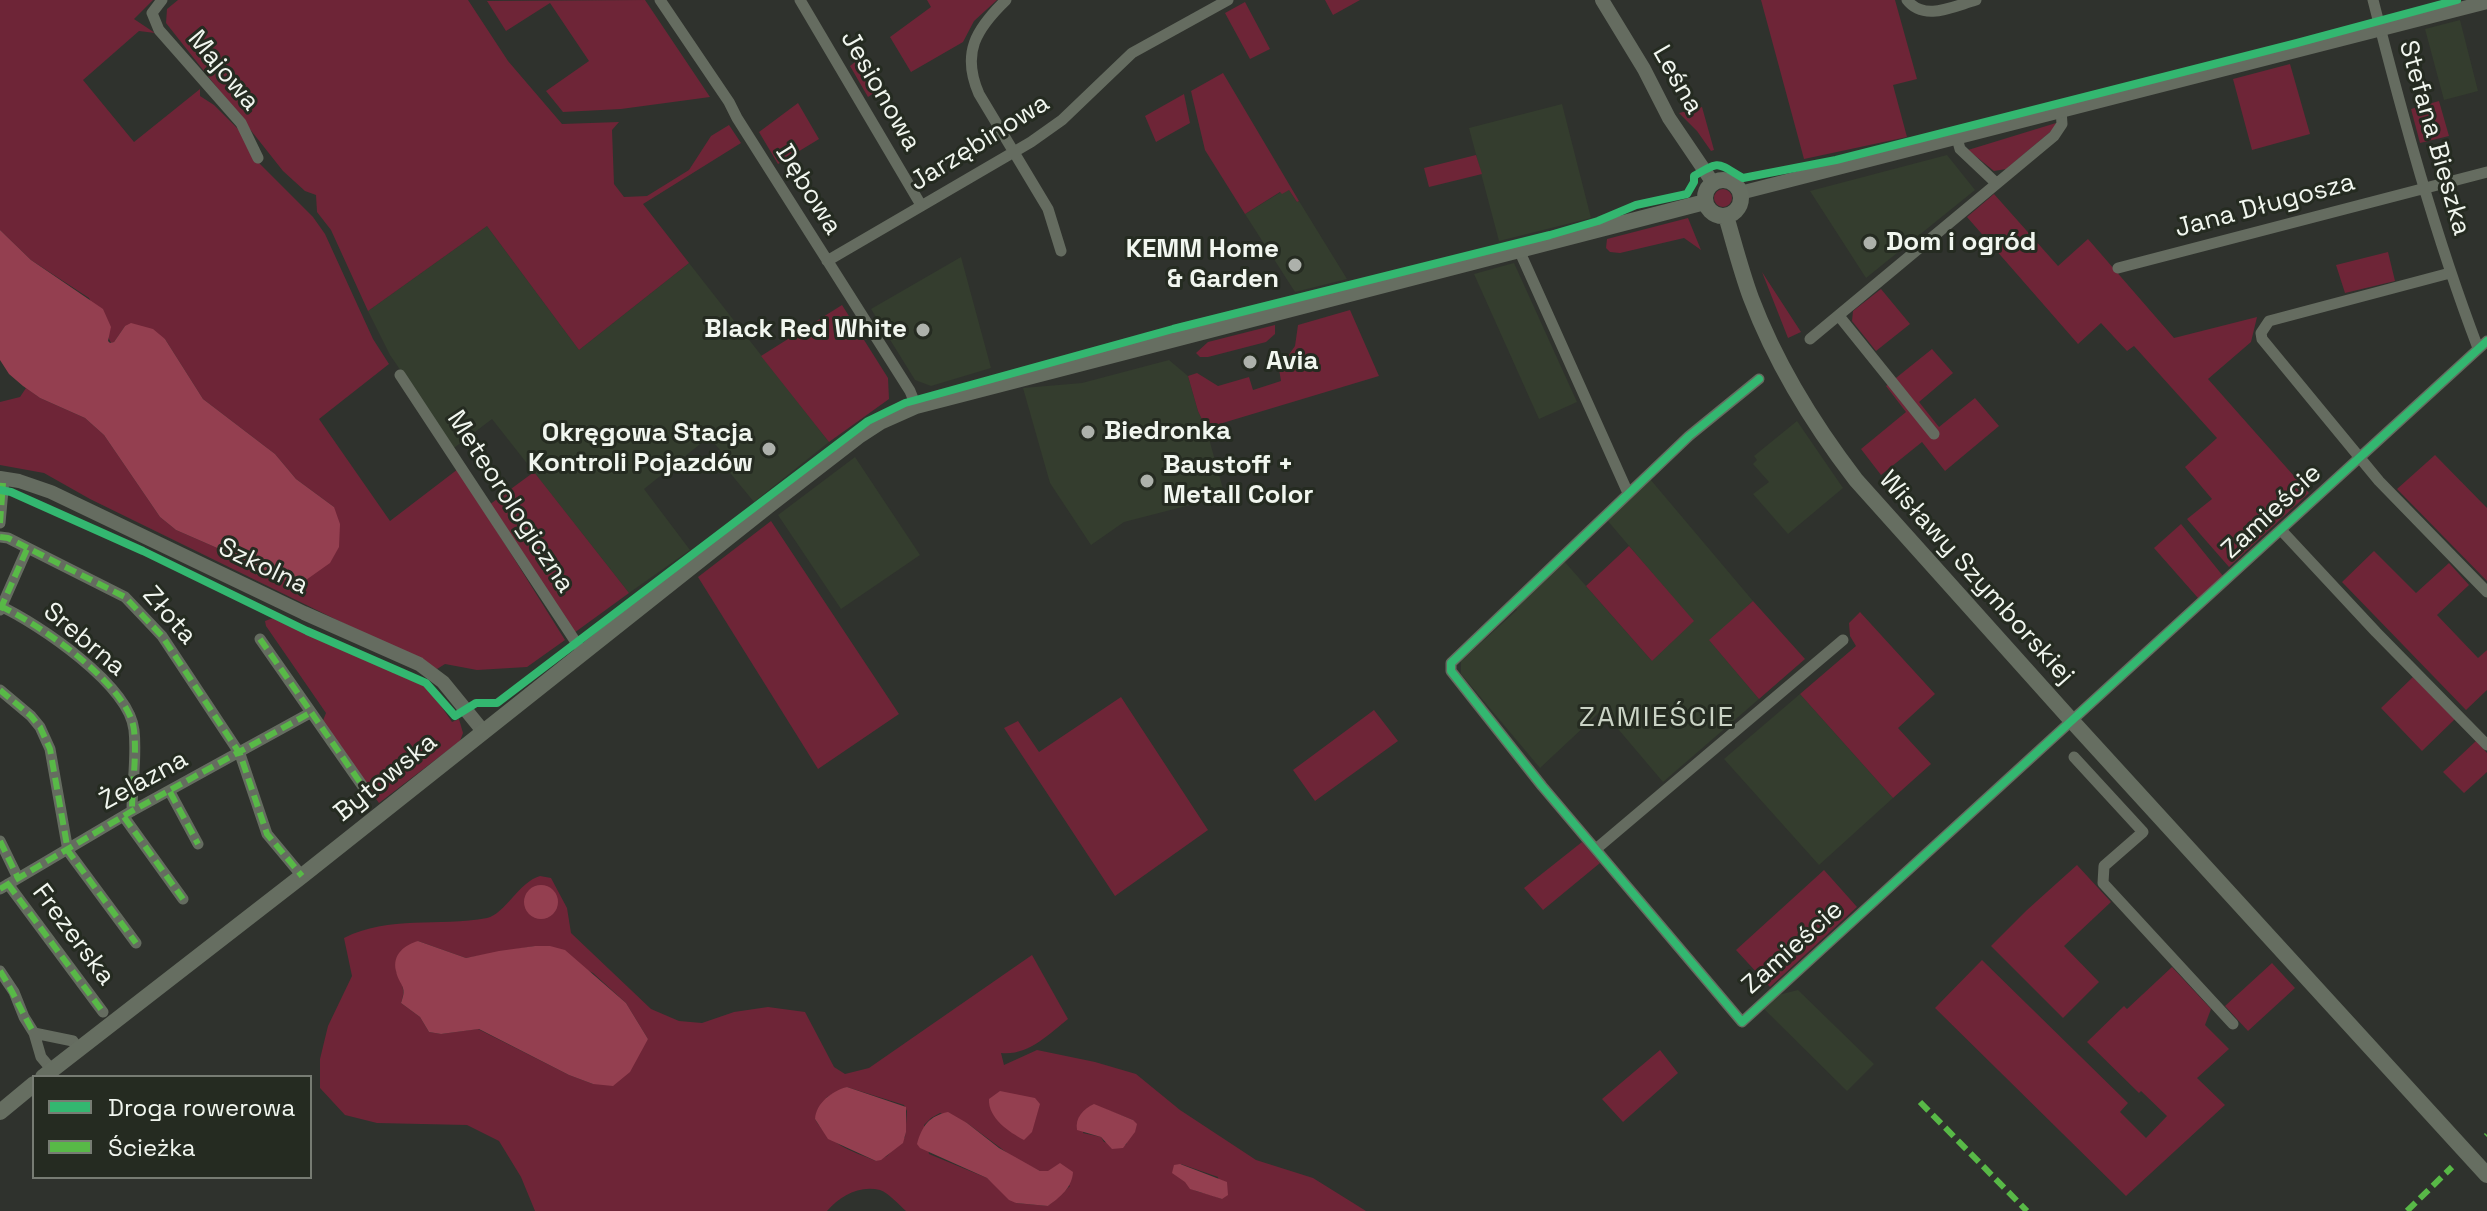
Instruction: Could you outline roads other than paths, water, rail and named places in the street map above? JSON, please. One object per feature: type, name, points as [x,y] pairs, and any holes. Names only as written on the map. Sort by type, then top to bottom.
[{"type":"main road","points":[[1721,180],[1736,185],[1740,193],[1738,207],[1726,216],[1713,213],[1705,202],[1705,193],[1713,183],[1721,180]]},
{"type":"main road","name":"Bytowska","points":[[48,1074],[880,422],[916,406],[1705,202]]},
{"type":"main road","name":"Wisławy Szymborskiej","points":[[1726,216],[1751,299],[1779,363],[1828,444],[1876,504],[2487,1175]]},
{"type":"main road","points":[[0,1112],[32,1086]]},
{"type":"street","name":"Majowa","points":[[162,0],[152,13],[159,30],[241,123],[258,158]]},
{"type":"street","name":"Dębowa","points":[[660,0],[729,102],[910,391],[916,406]]},
{"type":"street","name":"Jesionowa","points":[[800,0],[921,205]]},
{"type":"street","points":[[1006,0],[975,38],[970,66],[979,94],[1048,209],[1061,251]]},
{"type":"street","name":"Jarzębinowa","points":[[827,261],[1014,152],[1062,120],[1137,50],[1228,0]]},
{"type":"street","name":"Leśna","points":[[1602,0],[1644,69],[1669,118],[1713,183]]},
{"type":"street","points":[[1910,4],[1927,13],[1976,0]]},
{"type":"street","name":"Stefana Bieszka","points":[[2373,0],[2450,273],[2483,344]]},
{"type":"street","points":[[1740,193],[2487,2]]},
{"type":"street","points":[[1810,339],[2054,136],[2062,124],[2061,110]]},
{"type":"street","points":[[1957,138],[1960,149],[1996,183]]},
{"type":"street","name":"Jana Długosza","points":[[2118,268],[2487,172]]},
{"type":"street","points":[[1519,250],[1628,493]]},
{"type":"street","points":[[2450,273],[2275,320],[2264,326],[2262,339],[2379,481],[2487,592]]},
{"type":"street","points":[[1839,316],[1934,434]]},
{"type":"street","name":"Zamieście","points":[[1759,379],[1689,436],[1451,663],[1451,671],[1464,689],[1742,1022],[2483,344]]},
{"type":"street","name":"Meteorologiczna","points":[[400,375],[583,653]]},
{"type":"street","points":[[0,523],[2,479]]},
{"type":"street","name":"Szkolna","points":[[2,479],[51,492],[304,613],[419,664],[443,682],[483,731]]},
{"type":"street","points":[[2281,530],[2487,745]]},
{"type":"street","name":"Złota","points":[[0,537],[8,538],[125,597],[162,636],[240,754],[267,834],[302,876]]},
{"type":"street","points":[[0,608],[27,549]]},
{"type":"street","name":"Srebrna","points":[[0,608],[46,632],[66,647],[123,703],[134,727],[128,814]]},
{"type":"street","points":[[260,639],[364,788]]},
{"type":"street","points":[[1596,849],[1843,640]]},
{"type":"street","points":[[0,690],[40,727],[50,749],[68,851],[136,943]]},
{"type":"street","name":"Żelazna","points":[[9,883],[310,713]]},
{"type":"street","points":[[2074,757],[2143,832]]},
{"type":"street","points":[[170,792],[198,844]]},
{"type":"street","points":[[128,814],[183,899]]},
{"type":"street","points":[[2161,818],[2104,866],[2103,883],[2233,1024]]},
{"type":"street","name":"Frezerska","points":[[0,841],[9,883],[103,1012]]},
{"type":"street","points":[[0,971],[34,1033],[48,1074]]},
{"type":"street","points":[[34,1033],[73,1041],[79,1050]]},
{"type":"place","name":"Dom i ogród","points":[[1870,243]]},
{"type":"place","name":"KEMM Home & Garden","points":[[1295,265]]},
{"type":"place","name":"Black Red White","points":[[923,330]]},
{"type":"place","name":"Avia","points":[[1250,362]]},
{"type":"place","name":"Biedronka","points":[[1088,432]]},
{"type":"place","name":"Okręgowa Stacja Kontroli Pojazdów","points":[[769,449]]},
{"type":"place","name":"Baustoff + Metall Color","points":[[1147,481]]},
{"type":"district","name":"ZAMIEŚCIE","points":[[1657,718]]}]
